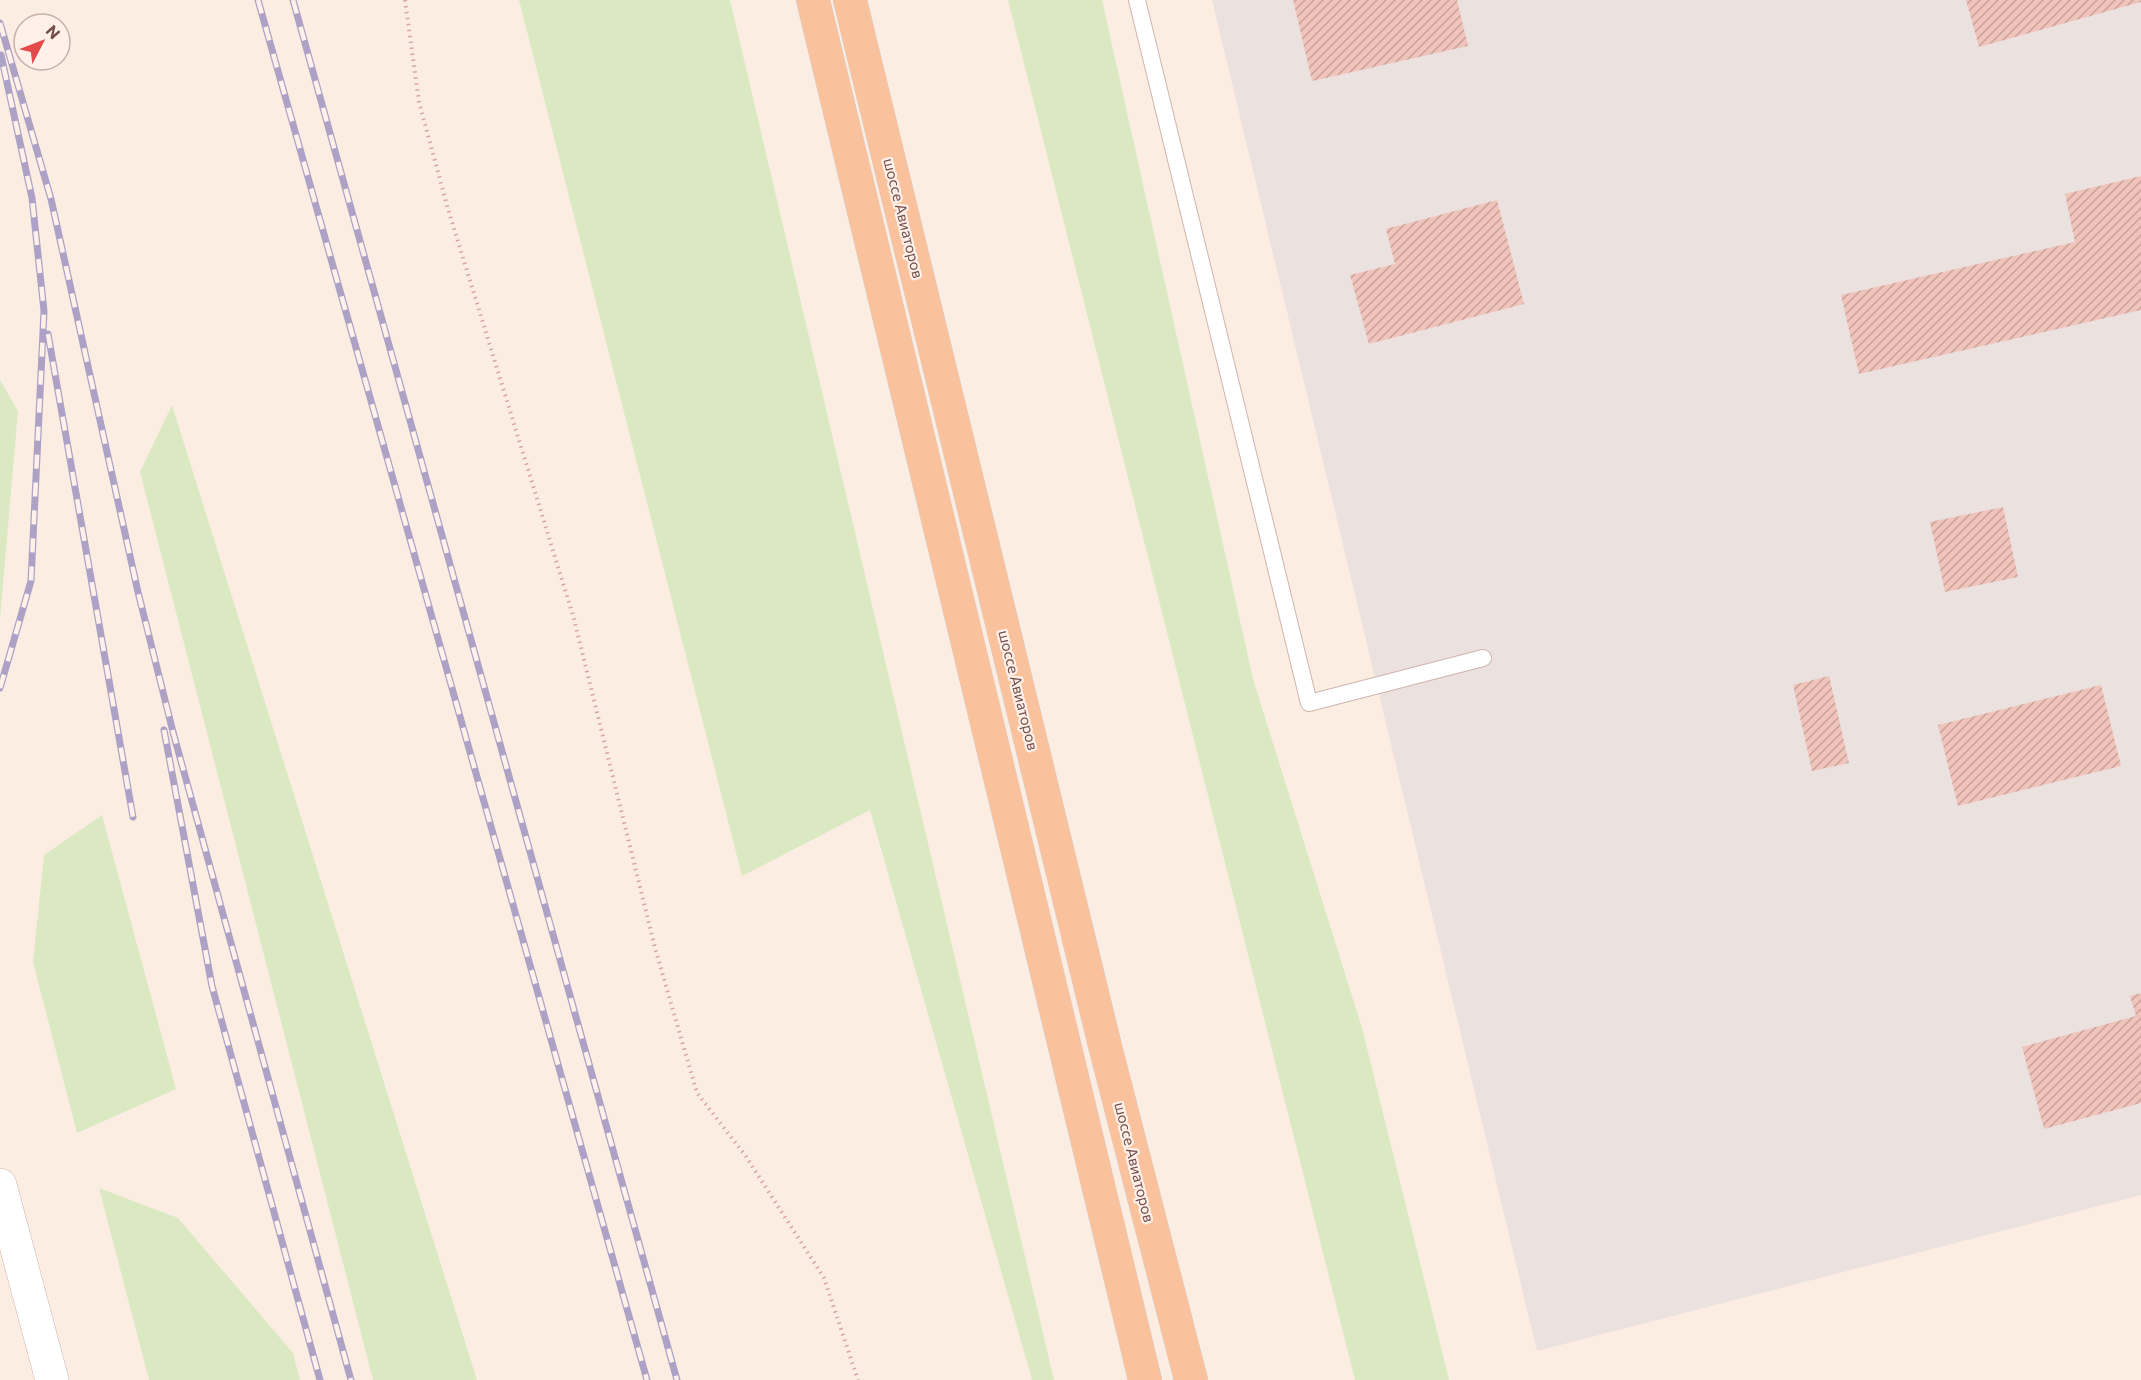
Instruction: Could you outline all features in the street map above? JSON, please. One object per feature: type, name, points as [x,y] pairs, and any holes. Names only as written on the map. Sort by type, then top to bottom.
[{"type":"main road","points":[[813,0],[1145,1380]]},
{"type":"main road","name":"шоссе Авиаторов","points":[[850,0],[1108,1058],[1191,1380]]},
{"type":"street","points":[[0,1185],[52,1380]]},
{"type":"lane","points":[[1137,0],[1309,703],[1483,658]]},
{"type":"path","points":[[405,0],[419,102],[451,220],[574,619],[655,948],[697,1093],[745,1155],[824,1278],[858,1380]]},
{"type":"shaded area","points":[[1212,0],[2141,0],[2141,1195],[1537,1351]]},
{"type":"green space","points":[[519,0],[730,0],[1054,1380],[1032,1380],[870,810],[742,876]]},
{"type":"green space","points":[[1008,0],[1102,0],[1253,679],[1362,1028],[1449,1380],[1355,1380]]},
{"type":"green space","points":[[0,380],[18,411],[0,619]]},
{"type":"green space","points":[[172,405],[477,1380],[373,1380],[140,472]]},
{"type":"green space","points":[[102,815],[176,1089],[77,1133],[33,962],[44,855]]},
{"type":"green space","points":[[99,1188],[178,1218],[293,1353],[300,1380],[149,1380]]},
{"type":"building","points":[[1293,0],[1457,0],[1468,46],[1312,81]]},
{"type":"building","points":[[1966,0],[2141,0],[2141,2],[1979,47]]},
{"type":"building","points":[[2141,176],[2141,310],[1859,374],[1841,295],[2075,242],[2065,194]]},
{"type":"building","points":[[1497,200],[1524,304],[1369,344],[1350,275],[1395,264],[1386,229]]},
{"type":"building","points":[[2003,507],[2018,577],[1945,592],[1930,522]]},
{"type":"building","points":[[1829,676],[1849,763],[1812,771],[1793,685]]},
{"type":"building","points":[[2101,685],[2121,766],[1958,806],[1938,725]]},
{"type":"building","points":[[2141,993],[2141,1103],[2044,1129],[2022,1047],[2136,1016],[2130,996]]},
{"type":"railway","points":[[258,0],[647,1380]]},
{"type":"railway","points":[[293,0],[677,1380]]},
{"type":"railway","points":[[0,23],[51,199],[138,592],[173,732],[351,1380]]},
{"type":"railway","points":[[0,688],[31,581],[44,311],[32,198],[1,55]]},
{"type":"railway","points":[[48,334],[133,817]]},
{"type":"railway","points":[[164,730],[212,986],[320,1380]]}]
